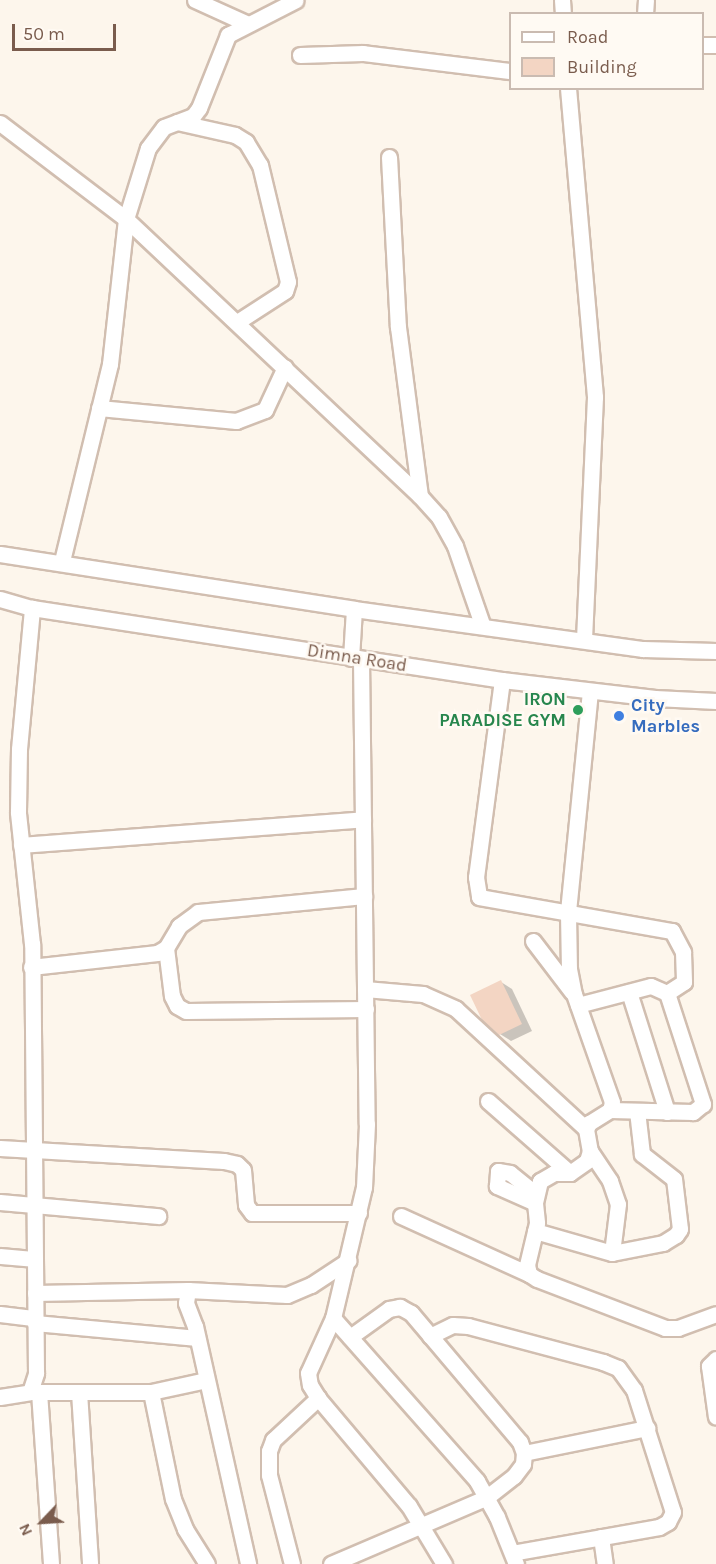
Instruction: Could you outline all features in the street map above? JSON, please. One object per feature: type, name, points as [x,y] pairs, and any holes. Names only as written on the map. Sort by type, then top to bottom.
[{"type":"street","points":[[195,0],[246,23]]},
{"type":"street","points":[[62,561],[99,408],[117,314],[126,219],[148,148],[164,128],[193,116],[199,108],[225,40],[246,23],[296,0]]},
{"type":"street","points":[[300,56],[363,53],[509,71]]},
{"type":"street","points":[[568,90],[595,397],[584,638]]},
{"type":"street","points":[[177,122],[235,135],[246,142],[260,165],[288,282],[285,291],[237,322]]},
{"type":"street","points":[[0,123],[126,219],[420,496],[439,517],[455,546],[482,624]]},
{"type":"street","points":[[389,157],[398,327],[420,496]]},
{"type":"street","points":[[99,408],[220,421],[244,419],[265,410],[285,367]]},
{"type":"street","points":[[0,554],[62,561],[354,609],[584,638],[643,649],[716,651]]},
{"type":"street","name":"Dimna Road","points":[[0,600],[32,608],[502,680],[590,691],[716,701]]},
{"type":"street","points":[[32,608],[19,749],[21,845],[31,920],[36,1373],[34,1392],[51,1564]]},
{"type":"street","points":[[354,609],[363,819],[367,1124],[358,1213],[349,1260],[333,1318],[308,1373],[310,1385],[318,1398],[422,1523],[444,1564]]},
{"type":"street","points":[[502,680],[476,877],[479,897],[672,931],[683,952],[684,981],[667,993]]},
{"type":"street","points":[[576,1000],[568,913],[590,691]]},
{"type":"street","points":[[21,845],[363,819]]},
{"type":"street","points":[[364,896],[198,912],[179,926],[166,948],[172,996],[177,1006],[186,1011],[366,1009]]},
{"type":"street","points":[[533,941],[576,1000],[612,1094],[610,1110]]},
{"type":"street","points":[[31,967],[145,956],[166,948]]},
{"type":"street","points":[[576,1000],[651,986],[667,993],[701,1095],[700,1110]]},
{"type":"street","points":[[365,989],[423,994],[456,1009],[586,1129],[591,1151],[610,1180],[618,1204],[612,1253]]},
{"type":"street","points":[[628,992],[667,1112]]},
{"type":"street","points":[[488,1101],[570,1173]]},
{"type":"street","points":[[586,1129],[589,1123],[610,1110],[667,1112],[700,1110],[716,1113]]},
{"type":"street","points":[[535,1231],[612,1253],[663,1243],[680,1229],[674,1179],[642,1154],[637,1111]]},
{"type":"street","points":[[0,1148],[32,1152],[224,1161],[237,1164],[243,1170],[246,1205],[252,1213],[358,1213]]},
{"type":"street","points":[[529,1274],[527,1265],[535,1231],[535,1198],[545,1176],[570,1173],[587,1161],[591,1151]]},
{"type":"street","points":[[0,1202],[158,1216]]},
{"type":"street","points":[[401,1216],[529,1274],[665,1328],[678,1328],[716,1314]]},
{"type":"street","points":[[0,1256],[34,1259]]},
{"type":"street","points":[[34,1293],[188,1290],[287,1295],[311,1285],[349,1260]]},
{"type":"street","points":[[188,1290],[186,1303],[197,1338],[248,1564]]},
{"type":"street","points":[[331,1564],[487,1497],[514,1476],[523,1464],[524,1453],[520,1442],[411,1313],[400,1307],[379,1315],[350,1337]]},
{"type":"street","points":[[0,1314],[197,1338]]},
{"type":"street","points":[[333,1318],[487,1497],[514,1559],[659,1527],[668,1522],[673,1512],[647,1428],[631,1383],[618,1368],[468,1326],[453,1325],[430,1336]]},
{"type":"street","points":[[716,1359],[709,1366],[716,1417]]},
{"type":"street","points":[[0,1398],[34,1392],[151,1392],[206,1380]]},
{"type":"street","points":[[80,1392],[90,1564]]},
{"type":"street","points":[[151,1392],[173,1499],[185,1529],[207,1564]]},
{"type":"street","points":[[292,1564],[269,1475],[269,1451],[273,1440],[318,1398]]},
{"type":"street","points":[[524,1453],[647,1428]]},
{"type":"street","points":[[601,1538],[605,1564]]},
{"type":"building","points":[[501,980],[522,1024],[499,1035],[482,1020],[470,995]]},
{"type":"place","name":"IRON PARADISE GYM","points":[[578,710]]},
{"type":"place","name":"City Marbles","points":[[619,716]]}]
